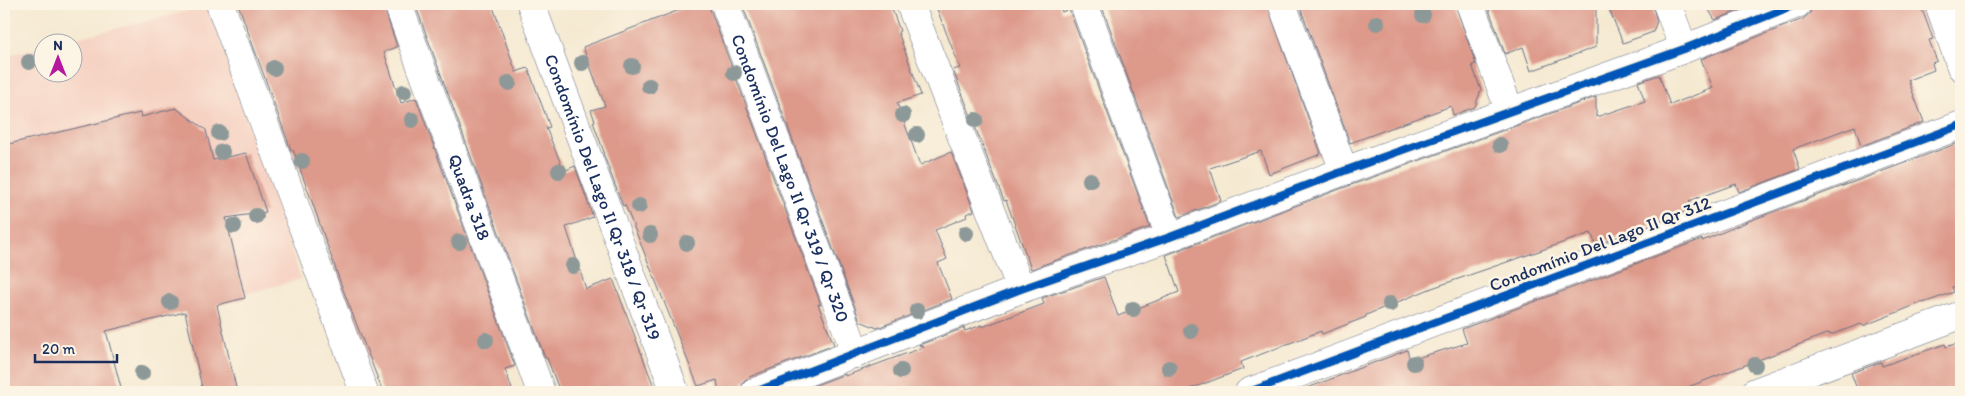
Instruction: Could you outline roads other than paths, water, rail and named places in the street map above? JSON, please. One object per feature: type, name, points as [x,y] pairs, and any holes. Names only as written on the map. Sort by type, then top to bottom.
[{"type":"street","points":[[220,4],[364,392]]},
{"type":"street","name":"Quadra 318","points":[[398,4],[541,392]]},
{"type":"street","name":"Condomínio Del Lago II Qr 318 / Qr 319","points":[[531,4],[675,392]]},
{"type":"street","name":"Condomínio Del Lago II Qr 319 / Qr 320","points":[[724,4],[856,354]]},
{"type":"street","points":[[910,4],[1021,289]]},
{"type":"street","points":[[1084,4],[1170,237]]},
{"type":"street","points":[[1282,4],[1344,171]]},
{"type":"street","points":[[1470,4],[1510,112]]},
{"type":"street","points":[[1667,4],[1684,49]]},
{"type":"street","points":[[754,392],[1021,289],[1170,237],[1344,171],[1684,49],[1797,4]]},
{"type":"street","points":[[1938,4],[1961,67]]},
{"type":"street","name":"Condomínio Del Lago II Qr 312","points":[[1249,392],[1961,125]]},
{"type":"street","points":[[1755,392],[1961,315]]}]
